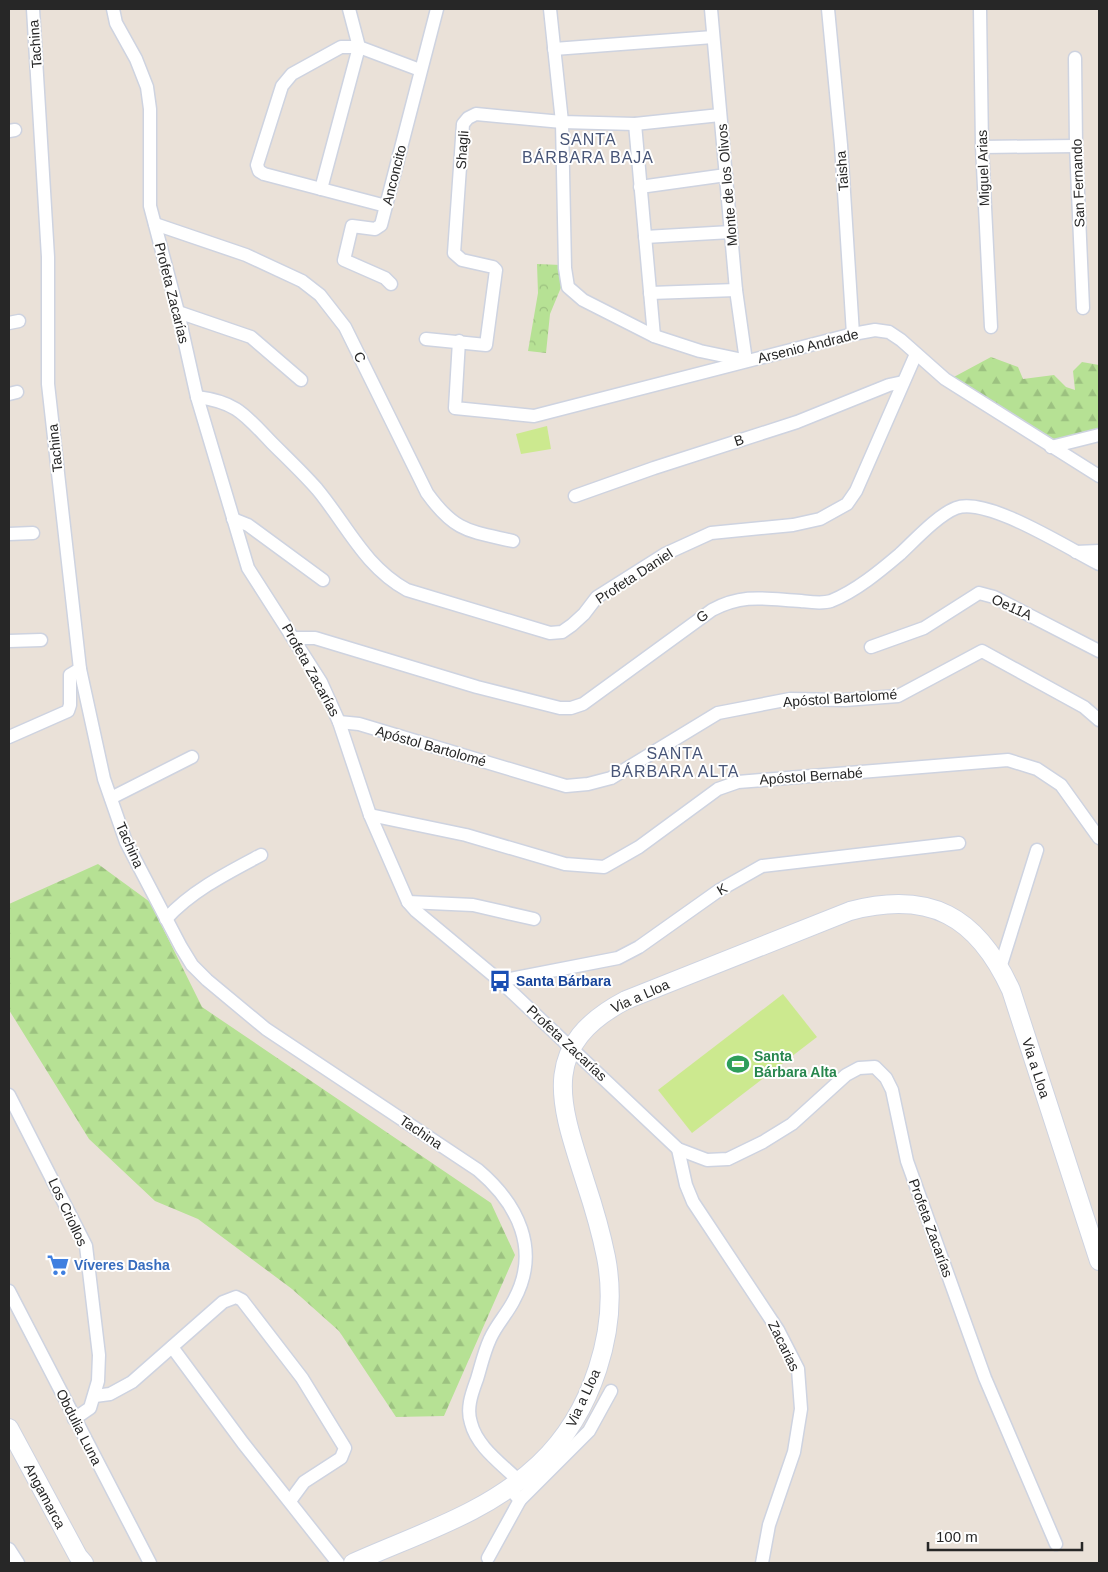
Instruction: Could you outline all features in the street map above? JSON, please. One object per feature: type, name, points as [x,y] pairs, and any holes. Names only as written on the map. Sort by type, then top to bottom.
[{"type":"street","name":"Tachina","points":[[33,9],[48,257],[48,384],[80,668],[104,779],[126,842],[192,965],[266,1029],[478,1170],[494,1184],[511,1204],[522,1230],[527,1258],[515,1299],[490,1338],[469,1402],[470,1423],[481,1444],[516,1490]]},
{"type":"street","name":"Profeta Zacarías","points":[[113,9],[116,23],[136,59],[147,87],[150,109],[149,186],[155,224],[197,396],[232,520],[248,568],[295,638],[321,682],[339,722],[370,815],[408,902],[416,911],[500,981],[572,1047],[678,1150],[707,1160],[728,1158],[763,1142],[792,1124],[846,1075],[859,1068],[875,1068],[886,1078],[892,1090],[907,1162],[985,1378],[1056,1544]]},
{"type":"street","points":[[321,189],[359,47],[349,9]]},
{"type":"street","name":"Anconcito","points":[[390,284],[385,278],[344,260],[350,228],[356,225],[379,228],[437,9]]},
{"type":"street","name":"Arsenio Andrade","points":[[550,9],[562,122],[565,268],[568,287],[583,300],[654,336],[700,351],[746,361],[853,334],[875,330],[888,332],[901,340],[945,379],[1099,476]]},
{"type":"street","name":"Monte de los Olivos","points":[[711,9],[736,290],[746,361]]},
{"type":"street","name":"Taisha","points":[[828,9],[841,145],[853,334]]},
{"type":"street","name":"Miguel Arias","points":[[980,9],[982,147],[991,327]]},
{"type":"street","points":[[554,49],[713,37]]},
{"type":"street","points":[[386,206],[259,171],[257,165],[282,86],[292,74],[336,48],[359,47],[420,70]]},
{"type":"street","name":"San Fernando","points":[[1075,58],[1076,146],[1083,308]]},
{"type":"street","name":"Shagli","points":[[426,339],[486,345],[496,272],[493,267],[462,260],[454,253],[463,124],[468,118],[476,114],[562,122],[635,124],[720,115]]},
{"type":"street","points":[[635,124],[654,336]]},
{"type":"street","points":[[982,147],[1076,146]]},
{"type":"street","points":[[640,187],[726,175]]},
{"type":"street","name":"C","points":[[155,224],[246,255],[302,281],[320,295],[345,327],[427,494],[442,515],[464,530],[513,542]]},
{"type":"street","points":[[645,237],[731,232]]},
{"type":"street","points":[[650,292],[736,290]]},
{"type":"street","points":[[178,312],[251,337],[301,380]]},
{"type":"street","points":[[459,341],[456,408],[534,416],[746,361]]},
{"type":"street","name":"Profeta Daniel","points":[[197,396],[217,399],[239,409],[317,489],[370,561],[388,579],[407,590],[550,632],[562,632],[584,614],[597,597],[665,554],[711,533],[793,525],[820,520],[835,513],[847,504],[856,491],[916,354]]},
{"type":"street","name":"B","points":[[575,496],[654,468],[797,422],[889,385],[903,382]]},
{"type":"street","points":[[1051,447],[1099,435]]},
{"type":"street","name":"G","points":[[295,638],[315,638],[477,687],[560,708],[571,708],[583,704],[698,619],[729,600],[745,597],[829,602],[844,595],[882,569],[942,518],[957,508],[978,507],[998,512],[1099,564]]},
{"type":"street","points":[[232,520],[248,525],[323,580]]},
{"type":"street","points":[[9,534],[33,533]]},
{"type":"street","points":[[1076,552],[1099,551]]},
{"type":"street","name":"Oe11A","points":[[871,647],[924,628],[979,594],[994,597],[1099,651]]},
{"type":"street","points":[[9,641],[42,640]]},
{"type":"street","name":"Apóstol Bartolomé","points":[[339,722],[359,724],[566,786],[588,784],[611,778],[718,713],[790,699],[845,700],[898,696],[982,651],[1084,707],[1099,720]]},
{"type":"street","points":[[9,737],[68,710],[70,706],[70,675],[80,668]]},
{"type":"street","points":[[111,798],[192,757]]},
{"type":"street","name":"Apóstol Bernabé","points":[[370,815],[466,835],[565,864],[604,867],[639,847],[718,790],[738,782],[1008,760],[1037,768],[1061,785],[1099,838]]},
{"type":"street","name":"K","points":[[500,981],[618,958],[639,946],[718,891],[762,866],[960,844]]},
{"type":"street","points":[[1000,968],[1037,850]]},
{"type":"street","points":[[166,919],[176,908],[202,890],[261,855]]},
{"type":"street","points":[[408,902],[473,905],[534,919]]},
{"type":"street","name":"Via a Lloa","points":[[361,1562],[462,1518],[516,1490],[551,1452],[572,1425],[596,1371],[608,1330],[609,1306],[606,1258],[563,1106],[563,1070],[572,1047],[594,1021],[609,1008],[626,1000],[850,911],[877,904],[904,903],[951,916],[981,940],[1000,968],[1010,990],[1099,1261]]},
{"type":"street","name":"Los Criollos","points":[[9,1095],[86,1246],[99,1355],[95,1396]]},
{"type":"street","name":"Zacarias","points":[[678,1150],[686,1185],[693,1202],[778,1330],[798,1369],[801,1409],[794,1452],[770,1525],[762,1563]]},
{"type":"street","name":"Obdulia Luna","points":[[9,1291],[150,1563]]},
{"type":"street","points":[[74,1419],[90,1408],[95,1396],[121,1390],[172,1348],[223,1302],[236,1297],[247,1304],[302,1378],[344,1448],[342,1458],[304,1482],[290,1501]]},
{"type":"street","points":[[172,1348],[243,1443],[338,1563]]},
{"type":"street","points":[[490,1561],[516,1490],[589,1431],[611,1391]]},
{"type":"street","name":"Angamarca","points":[[9,1428],[78,1556],[84,1563]]},
{"type":"street","points":[[9,1551],[18,1563]]},
{"type":"green space","points":[[537,264],[561,265],[562,285],[550,314],[546,353],[528,351],[538,293]]},
{"type":"green space","points":[[991,357],[1018,367],[1023,379],[1054,375],[1066,387],[1075,390],[1073,371],[1082,362],[1099,365],[1099,430],[1050,441],[952,378]]},
{"type":"green space","points":[[547,426],[551,449],[521,454],[516,434]]},
{"type":"green space","points":[[98,864],[150,902],[202,1007],[491,1203],[515,1255],[444,1416],[396,1417],[339,1331],[292,1289],[198,1219],[155,1201],[89,1139],[9,1010],[9,904]]},
{"type":"green space","name":"Santa Bárbara Alta","points":[[783,994],[817,1037],[692,1133],[658,1090]]},
{"type":"place","name":"Santa Bárbara","points":[[500,981]]},
{"type":"place","name":"Santa Bárbara Alta","points":[[738,1064]]},
{"type":"place","name":"Víveres Dasha","points":[[58,1265]]},
{"type":"district","name":"SANTA BÁRBARA BAJA","points":[[588,148]]},
{"type":"district","name":"SANTA BÁRBARA ALTA","points":[[675,762]]}]
